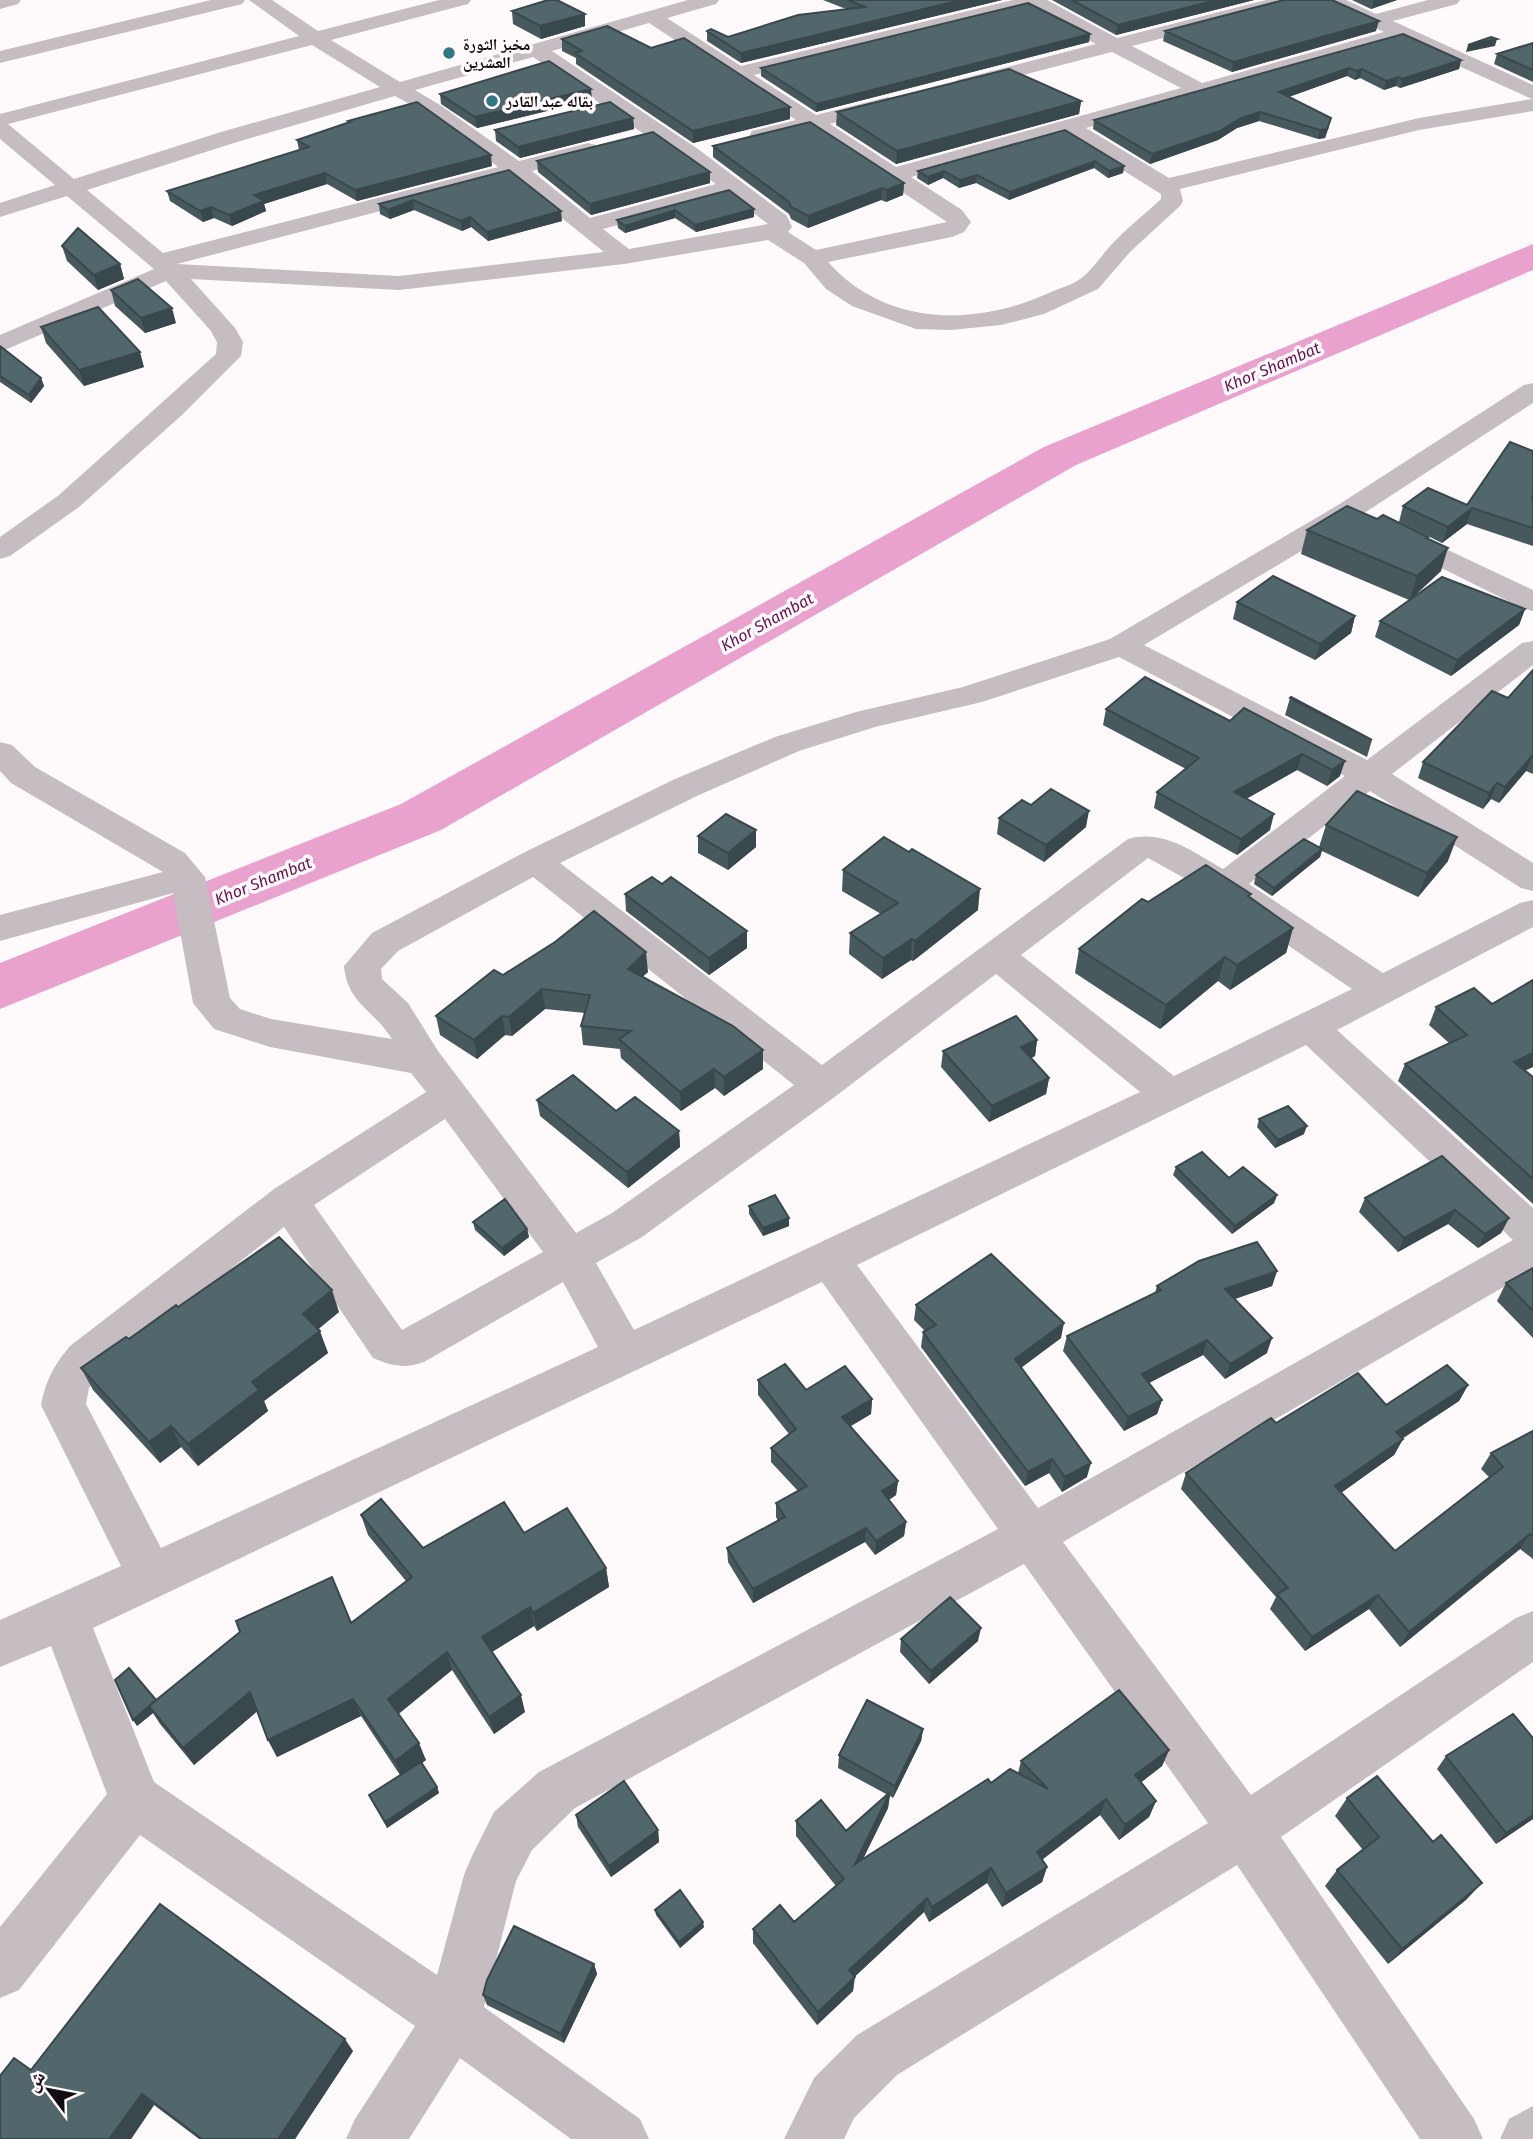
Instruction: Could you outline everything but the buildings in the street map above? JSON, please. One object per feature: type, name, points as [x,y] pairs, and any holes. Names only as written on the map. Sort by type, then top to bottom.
[{"type":"street","points":[[0,3],[11,0]]},
{"type":"street","points":[[0,57],[235,0]]},
{"type":"street","points":[[259,0],[315,38],[433,109],[515,169],[624,257]]},
{"type":"street","points":[[0,120],[461,0]]},
{"type":"street","points":[[0,210],[229,137],[535,49],[656,9],[709,0]]},
{"type":"street","points":[[737,73],[1032,0],[1200,90]]},
{"type":"street","points":[[944,89],[1288,0]]},
{"type":"street","points":[[1330,0],[1533,93]]},
{"type":"street","points":[[1376,20],[1450,0]]},
{"type":"street","points":[[656,9],[737,73],[954,215],[959,222],[956,228],[931,235],[812,258]]},
{"type":"street","points":[[893,175],[1403,33]]},
{"type":"street","points":[[163,267],[399,282],[624,257],[772,232],[780,227],[779,221],[690,154],[535,49]]},
{"type":"street","points":[[1468,62],[1494,55]]},
{"type":"street","points":[[740,142],[905,99]]},
{"type":"street","points":[[589,109],[614,103]]},
{"type":"street","points":[[1166,186],[1419,124],[1533,105]]},
{"type":"street","points":[[772,232],[812,258],[835,284],[860,301],[891,314],[934,324],[1000,318],[1035,309],[1089,284],[1122,247],[1172,201],[1172,194],[1166,186],[1068,126]]},
{"type":"street","points":[[0,128],[163,267],[222,328],[230,342],[228,356],[69,500],[0,550]]},
{"type":"street","points":[[473,138],[499,131]]},
{"type":"street","points":[[632,139],[658,132]]},
{"type":"street","points":[[5,335],[163,267],[606,146]]},
{"type":"street","points":[[690,154],[715,148]]},
{"type":"street","points":[[587,226],[733,187]]},
{"type":"street","points":[[624,1353],[571,1258],[452,1095],[424,1061],[395,1013],[364,984],[362,966],[385,942],[535,861],[687,787],[787,744],[867,719],[971,695],[1121,646],[1348,511],[1533,391]]},
{"type":"street","points":[[1348,511],[1533,602]]},
{"type":"street","points":[[1121,646],[1369,775],[1533,879]]},
{"type":"street","points":[[1225,885],[1533,650]]},
{"type":"street","points":[[0,752],[23,775],[128,836],[154,848],[173,861],[187,877],[212,1003],[227,1019],[270,1033],[366,1048],[424,1061]]},
{"type":"street","points":[[288,1200],[388,1345],[409,1349],[627,1225],[822,1086],[1139,847],[1152,846],[1168,853],[1225,885],[1380,990]]},
{"type":"street","points":[[535,861],[822,1086]]},
{"type":"street","points":[[0,928],[73,911],[187,877]]},
{"type":"street","points":[[0,1644],[64,1617],[150,1574],[829,1259],[1310,1027],[1533,912]]},
{"type":"street","points":[[996,955],[1170,1094]]},
{"type":"street","points":[[1310,1027],[1533,1233]]},
{"type":"street","points":[[150,1574],[63,1405],[68,1381],[85,1359],[288,1200],[452,1095]]},
{"type":"street","points":[[375,2139],[453,2020],[491,1875],[513,1832],[557,1790],[1031,1535],[1533,1249]]},
{"type":"street","points":[[829,1259],[1245,1830],[1454,2139]]},
{"type":"street","points":[[64,1617],[135,1800],[620,2139]]},
{"type":"street","points":[[813,2139],[834,2098],[877,2055],[1245,1830],[1533,1634]]},
{"type":"street","points":[[0,1971],[135,1800]]},
{"type":"street","points":[[1529,2139],[1533,2136]]},
{"type":"waterway","name":"Khor Shambat","points":[[0,987],[421,817],[1060,456],[1533,256]]},
{"type":"place","name":"مخبز الثورة العشرين","points":[[449,53]]},
{"type":"place","name":"بقاله عبد القادر","points":[[492,101]]}]
